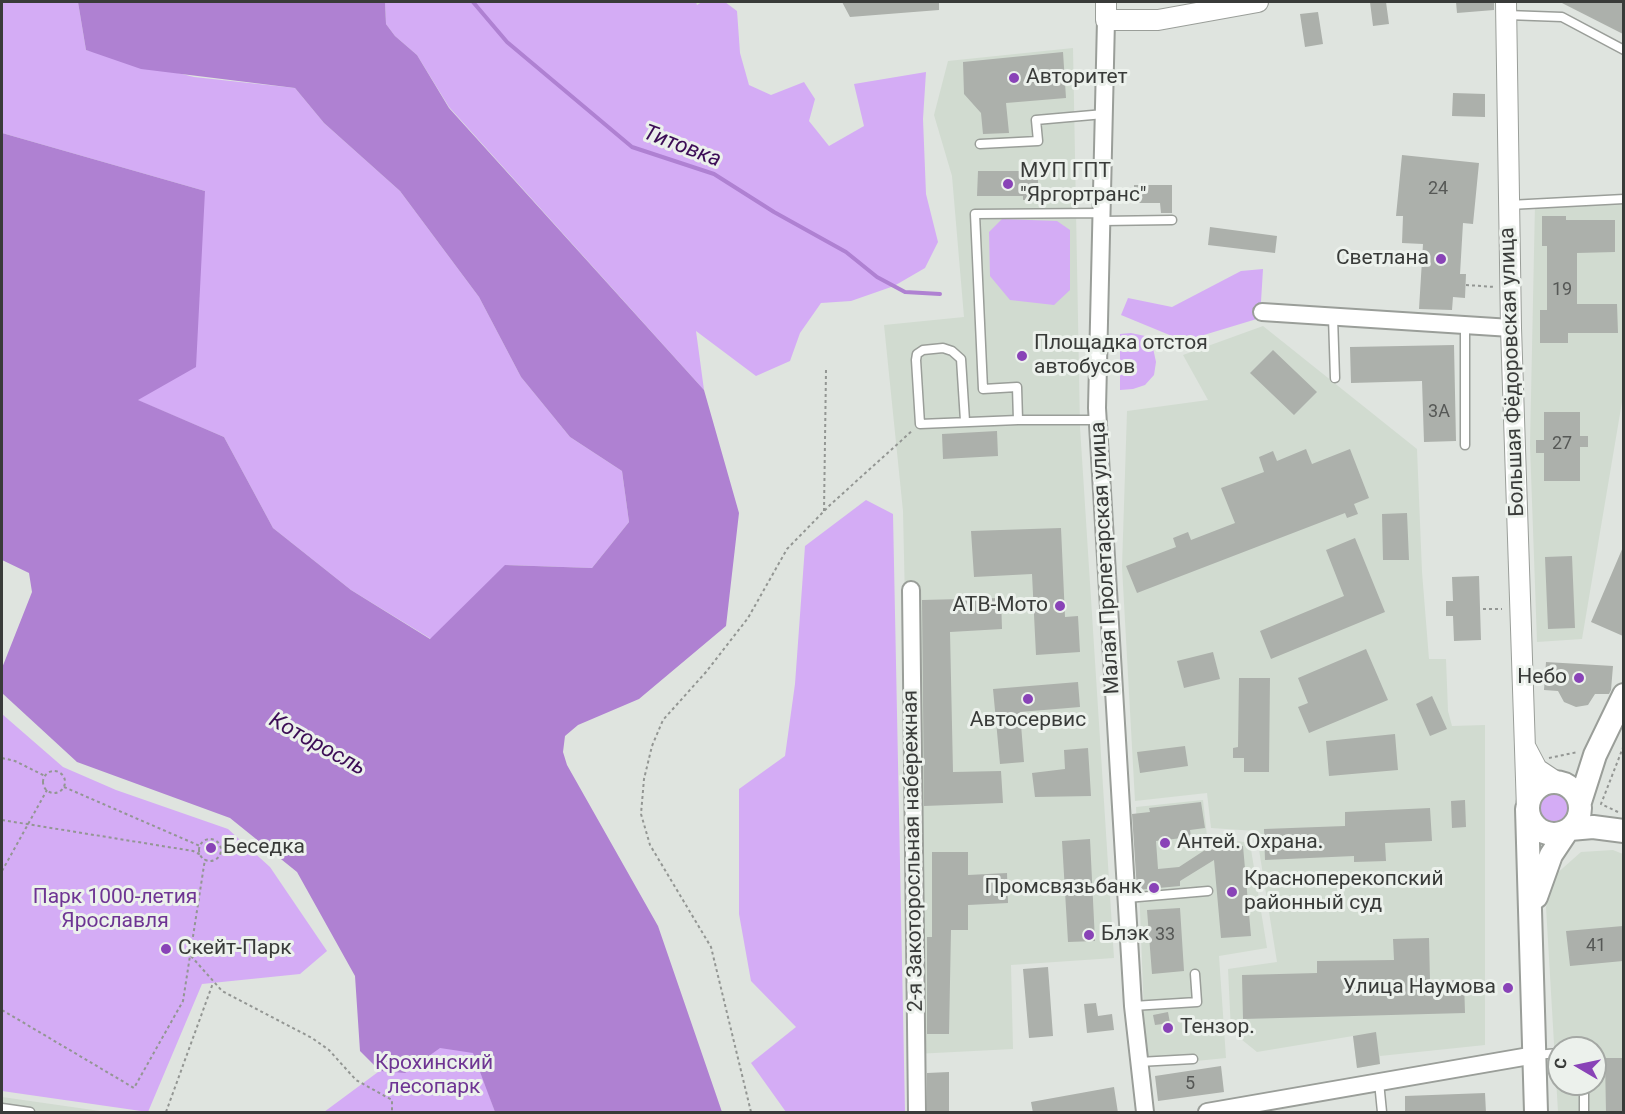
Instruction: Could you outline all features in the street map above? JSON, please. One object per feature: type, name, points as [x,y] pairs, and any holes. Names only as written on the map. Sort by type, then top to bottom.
[{"type":"main road","points":[[1568,830],[1577,819],[1595,755],[1623,695]]},
{"type":"main road","points":[[1595,755],[1583,771],[1557,782],[1544,783],[1534,790],[1527,809],[1534,825],[1544,832],[1555,834],[1593,827],[1623,830]]},
{"type":"main road","points":[[1557,782],[1570,788],[1586,812],[1623,830]]},
{"type":"main road","name":"Большая Фёдоровская улица","points":[[1527,809],[1536,1113]]},
{"type":"main road","name":"Большая Фёдоровская улица","points":[[1531,919],[1541,879],[1568,830]]},
{"type":"street","points":[[1106,11],[1158,20],[1258,2]]},
{"type":"street","name":"Большая Фёдоровская улица","points":[[1506,8],[1511,328],[1527,809]]},
{"type":"street","name":"Малая Пролетарская улица","points":[[1106,11],[1098,420],[1133,1006],[1145,1113]]},
{"type":"street","points":[[1262,312],[1465,327],[1511,328]]},
{"type":"street","name":"2-я Закоторосльная набережная","points":[[911,590],[917,1113]]},
{"type":"street","name":"Большая Фёдоровская улица","points":[[1525,742],[1532,763],[1544,775],[1557,782]]},
{"type":"street","points":[[1207,1113],[1535,1055]]},
{"type":"lane","points":[[1506,8],[1562,17],[1623,50]]},
{"type":"lane","points":[[980,144],[1038,141],[1036,120],[1104,114]]},
{"type":"lane","points":[[1509,205],[1623,199]]},
{"type":"lane","points":[[1018,420],[1017,387],[983,389],[975,214],[1172,220]]},
{"type":"lane","points":[[1333,317],[1335,378]]},
{"type":"lane","points":[[1465,327],[1465,445]]},
{"type":"lane","points":[[965,421],[961,359],[943,348],[923,350],[917,354],[920,424],[965,421],[1098,420]]},
{"type":"lane","points":[[1127,898],[1208,891]]},
{"type":"lane","points":[[1133,1006],[1197,1002],[1195,974]]},
{"type":"lane","points":[[1535,1055],[1547,1054]]},
{"type":"lane","points":[[1138,1062],[1193,1059]]},
{"type":"lane","points":[[1379,1082],[1382,1113]]},
{"type":"lane","points":[[1584,1096],[1584,1113]]},
{"type":"lane","points":[[2,1108],[30,1113]]},
{"type":"path","points":[[1466,285],[1495,286]]},
{"type":"path","points":[[824,511],[826,370]]},
{"type":"path","points":[[751,1113],[711,947],[650,845],[641,814],[644,779],[652,746],[663,720],[706,672],[748,618],[787,549],[824,511],[920,424]]},
{"type":"path","points":[[1483,609],[1502,609]]},
{"type":"path","points":[[1623,745],[1601,804],[1623,814]]},
{"type":"path","points":[[2,758],[15,761],[45,776]]},
{"type":"path","points":[[51,771],[58,772],[65,779],[64,787],[57,793],[47,790],[44,785],[45,776],[51,771]]},
{"type":"path","points":[[64,787],[200,846]]},
{"type":"path","points":[[2,871],[47,790]]},
{"type":"path","points":[[2,820],[193,851],[205,860],[183,1001],[134,1088],[2,1011]]},
{"type":"path","points":[[201,855],[200,846],[205,840],[212,839],[220,846],[221,853],[216,859],[205,860]]},
{"type":"path","points":[[190,956],[222,991],[312,1038],[329,1050],[356,1080],[392,1100],[392,1113]]},
{"type":"path","points":[[166,1113],[213,982]]},
{"type":"shaded area","points":[[1073,48],[1080,427],[1114,958],[1011,965],[1013,1049],[915,1054],[903,511],[884,325],[964,317],[952,176],[934,115],[948,61]]},
{"type":"shaded area","points":[[1623,199],[1623,396],[1582,639],[1537,642],[1530,445],[1535,204]]},
{"type":"shaded area","points":[[1263,326],[1417,449],[1422,572],[1429,659],[1446,659],[1448,711],[1452,726],[1485,725],[1485,1045],[1380,1056],[1380,1064],[1357,1068],[1353,1036],[1257,1052],[1231,1031],[1228,969],[1277,962],[1256,831],[1211,828],[1207,793],[1135,801],[1122,567],[1127,411],[1208,400],[1183,355]]},
{"type":"shaded area","points":[[1203,800],[1207,836],[1250,843],[1267,948],[1219,956],[1226,1058],[1146,1066],[1136,807]]},
{"type":"shaded area","points":[[1613,850],[1623,854],[1623,1112],[1558,1112],[1557,1096],[1607,1096],[1607,1036],[1554,1036],[1546,907],[1555,875],[1581,852]]},
{"type":"shaded area","points":[[2,1097],[107,1112],[2,1112]]},
{"type":"green space","points":[[2,2],[78,2],[86,50],[194,77],[295,88],[324,123],[400,191],[479,297],[521,377],[570,437],[622,471],[629,522],[592,568],[506,565],[431,639],[351,590],[273,528],[224,437],[137,400],[205,191],[2,133]]},
{"type":"green space","points":[[385,2],[696,2],[697,5],[702,2],[725,2],[737,11],[740,53],[749,85],[771,95],[804,82],[815,99],[809,121],[829,146],[864,126],[854,84],[926,72],[923,119],[926,194],[938,242],[925,268],[894,286],[851,301],[821,303],[800,333],[790,361],[756,376],[696,331],[704,390],[449,107],[417,55],[395,36],[386,24]]},
{"type":"green space","points":[[1002,219],[1057,221],[1070,230],[1070,290],[1054,305],[1010,300],[990,276],[989,232]]},
{"type":"green space","points":[[1263,269],[1260,318],[1184,341],[1121,315],[1128,298],[1172,307],[1241,271]]},
{"type":"green space","points":[[1131,333],[1145,336],[1153,348],[1156,362],[1154,375],[1145,385],[1120,390],[1120,334]]},
{"type":"green space","points":[[866,500],[893,514],[905,1112],[786,1112],[751,1063],[796,1027],[751,981],[739,914],[739,789],[785,756],[795,684],[805,546]]},
{"type":"green space","name":"Парк 1000-летия Ярославля","points":[[2,714],[63,767],[116,790],[228,829],[270,867],[327,951],[300,974],[202,984],[148,1112],[2,1091]]},
{"type":"green space","points":[[1553,789],[1566,794],[1571,807],[1566,820],[1553,825],[1540,820],[1535,807],[1540,794]]},
{"type":"green space","name":"Крохинский лесопарк","points":[[424,1038],[472,1044],[495,1112],[324,1112]]},
{"type":"water","name":"Которосль","points":[[78,2],[385,2],[386,24],[395,36],[417,55],[449,108],[704,390],[739,513],[726,626],[639,699],[578,725],[565,736],[563,752],[567,765],[658,926],[722,1112],[495,1112],[473,1053],[440,1048],[405,1073],[380,1071],[360,1051],[355,976],[297,872],[230,818],[77,762],[2,693],[2,668],[32,592],[29,573],[2,560],[2,133],[205,191],[196,367],[138,400],[224,437],[273,528],[351,590],[430,639],[505,565],[592,568],[629,522],[622,471],[570,437],[521,377],[479,297],[400,191],[324,123],[295,88],[141,69],[86,50]]},
{"type":"building","points":[[842,2],[939,2],[939,10],[850,17]]},
{"type":"building","points":[[1370,2],[1386,2],[1389,24],[1373,26]]},
{"type":"building","points":[[1456,2],[1494,2],[1494,10],[1457,13]]},
{"type":"building","points":[[1560,2],[1623,2],[1623,34]]},
{"type":"building","points":[[1318,12],[1323,44],[1305,47],[1300,14]]},
{"type":"building","name":"Авторитет","points":[[1063,52],[1066,98],[1006,103],[1009,133],[983,134],[981,113],[964,94],[963,62]]},
{"type":"building","points":[[1453,93],[1485,94],[1485,117],[1452,116]]},
{"type":"building","points":[[1402,155],[1479,163],[1473,224],[1463,223],[1460,274],[1466,274],[1465,298],[1453,297],[1452,310],[1419,309],[1423,244],[1402,243],[1403,216],[1396,216]]},
{"type":"building","name":"МУП ГПТ \"Яргортранс\"","points":[[1023,168],[1038,168],[1038,200],[1023,200],[1023,196],[977,196],[978,171],[1023,171]]},
{"type":"building","points":[[1134,185],[1172,185],[1172,213],[1161,213],[1160,203],[1134,203]]},
{"type":"building","points":[[1542,216],[1566,216],[1566,220],[1615,220],[1615,252],[1577,253],[1577,304],[1617,304],[1618,333],[1568,333],[1568,343],[1540,343],[1540,310],[1547,310],[1547,246],[1542,246]]},
{"type":"building","points":[[1210,227],[1277,236],[1275,253],[1208,245]]},
{"type":"building","points":[[1454,345],[1456,441],[1424,442],[1422,381],[1351,383],[1350,347]]},
{"type":"building","points":[[1273,350],[1317,392],[1294,415],[1250,373]]},
{"type":"building","points":[[1544,412],[1580,412],[1580,436],[1588,436],[1588,447],[1580,447],[1580,481],[1544,481],[1544,453],[1536,453],[1536,440],[1544,440]]},
{"type":"building","points":[[997,431],[998,456],[943,459],[942,434]]},
{"type":"building","points":[[1306,449],[1312,464],[1350,449],[1369,498],[1354,504],[1358,514],[1347,518],[1345,513],[1137,593],[1126,566],[1176,547],[1173,538],[1188,532],[1191,540],[1235,523],[1221,488],[1264,472],[1259,457],[1273,451],[1277,461]]},
{"type":"building","points":[[1407,513],[1409,560],[1383,560],[1382,514]]},
{"type":"building","points":[[1061,528],[1065,617],[1078,616],[1080,652],[1036,655],[1032,574],[974,577],[971,531]]},
{"type":"building","points":[[1355,538],[1385,612],[1271,659],[1260,631],[1344,596],[1326,550]]},
{"type":"building","points":[[1623,547],[1623,636],[1591,622]]},
{"type":"building","points":[[1572,556],[1575,628],[1548,629],[1545,557]]},
{"type":"building","points":[[1479,576],[1481,640],[1454,641],[1453,616],[1446,616],[1446,601],[1453,601],[1452,577]]},
{"type":"building","points":[[1001,598],[1002,629],[950,632],[953,772],[1001,771],[1003,803],[924,806],[922,600]]},
{"type":"building","points":[[1366,649],[1388,700],[1309,733],[1298,707],[1308,703],[1298,678]]},
{"type":"building","points":[[1213,652],[1220,679],[1184,688],[1177,661]]},
{"type":"building","name":"Небо","points":[[1546,662],[1613,666],[1611,690],[1609,694],[1595,694],[1588,705],[1576,707],[1564,702],[1558,691],[1544,690]]},
{"type":"building","points":[[1239,678],[1270,678],[1269,772],[1244,772],[1244,758],[1233,758],[1233,748],[1238,747]]},
{"type":"building","points":[[1078,682],[1080,707],[1020,712],[1024,762],[1000,764],[993,689]]},
{"type":"building","points":[[1432,696],[1447,729],[1430,736],[1416,704]]},
{"type":"building","points":[[1395,734],[1398,770],[1329,776],[1326,741]]},
{"type":"building","points":[[1185,746],[1188,766],[1140,773],[1137,752]]},
{"type":"building","points":[[1088,748],[1091,796],[1035,797],[1032,773],[1065,769],[1064,750]]},
{"type":"building","points":[[1465,800],[1466,827],[1452,828],[1451,801]]},
{"type":"building","points":[[1201,802],[1205,828],[1190,830],[1191,837],[1156,841],[1158,869],[1179,867],[1205,850],[1243,846],[1251,936],[1221,938],[1214,860],[1180,881],[1180,886],[1137,890],[1132,814],[1150,812],[1149,808]]},
{"type":"building","points":[[1430,808],[1432,841],[1385,843],[1386,861],[1354,862],[1354,856],[1265,860],[1264,829],[1345,826],[1345,812]]},
{"type":"building","points":[[1090,839],[1095,941],[1068,942],[1062,841]]},
{"type":"building","name":"Беседка","points":[[211,842],[217,848],[211,854],[205,848]]},
{"type":"building","points":[[932,852],[968,852],[968,875],[1007,873],[1008,903],[968,905],[968,930],[951,930],[949,1034],[927,1034],[927,937],[932,937]]},
{"type":"building","points":[[1180,908],[1184,971],[1152,974],[1147,910]]},
{"type":"building","points":[[1623,926],[1623,961],[1570,966],[1566,931]]},
{"type":"building","points":[[1429,938],[1430,981],[1464,980],[1465,1013],[1243,1019],[1242,975],[1317,973],[1317,961],[1394,960],[1393,939]]},
{"type":"building","points":[[1048,967],[1053,1036],[1029,1038],[1023,969]]},
{"type":"building","points":[[1096,1003],[1098,1016],[1112,1014],[1114,1030],[1087,1033],[1084,1004]]},
{"type":"building","points":[[1168,1012],[1170,1023],[1155,1025],[1153,1015]]},
{"type":"building","points":[[1376,1032],[1380,1064],[1357,1068],[1353,1036]]},
{"type":"building","points":[[1607,1058],[1623,1058],[1623,1113],[1606,1113]]},
{"type":"building","points":[[1221,1066],[1224,1092],[1158,1101],[1155,1076]]},
{"type":"building","points":[[949,1072],[949,1113],[927,1113],[927,1073]]},
{"type":"building","points":[[1114,1087],[1118,1113],[1033,1113],[1031,1102]]},
{"type":"building","points":[[1485,1093],[1486,1113],[1405,1113],[1405,1096]]},
{"type":"waterway","name":"Титовка","points":[[473,2],[507,42],[632,147],[714,174],[774,212],[846,252],[877,277],[905,292],[940,294]]},
{"type":"place","name":"Авторитет","points":[[1014,78]]},
{"type":"place","name":"МУП ГПТ \"Яргортранс\"","points":[[1008,184]]},
{"type":"place","name":"Светлана","points":[[1441,259]]},
{"type":"place","name":"Площадка отстоя автобусов","points":[[1022,356]]},
{"type":"place","name":"АТВ-Мото","points":[[1060,606]]},
{"type":"place","name":"Небо","points":[[1579,678]]},
{"type":"place","name":"Автосервис","points":[[1028,699]]},
{"type":"place","name":"Антей. Охрана.","points":[[1165,843]]},
{"type":"place","name":"Беседка","points":[[211,848]]},
{"type":"place","name":"Промсвязьбанк","points":[[1154,888]]},
{"type":"place","name":"Красноперекопский районный суд","points":[[1232,892]]},
{"type":"place","name":"Блэк","points":[[1089,935]]},
{"type":"place","name":"Скейт-Парк","points":[[166,949]]},
{"type":"place","name":"Улица Наумова","points":[[1508,988]]},
{"type":"place","name":"Тензор.","points":[[1168,1028]]}]
